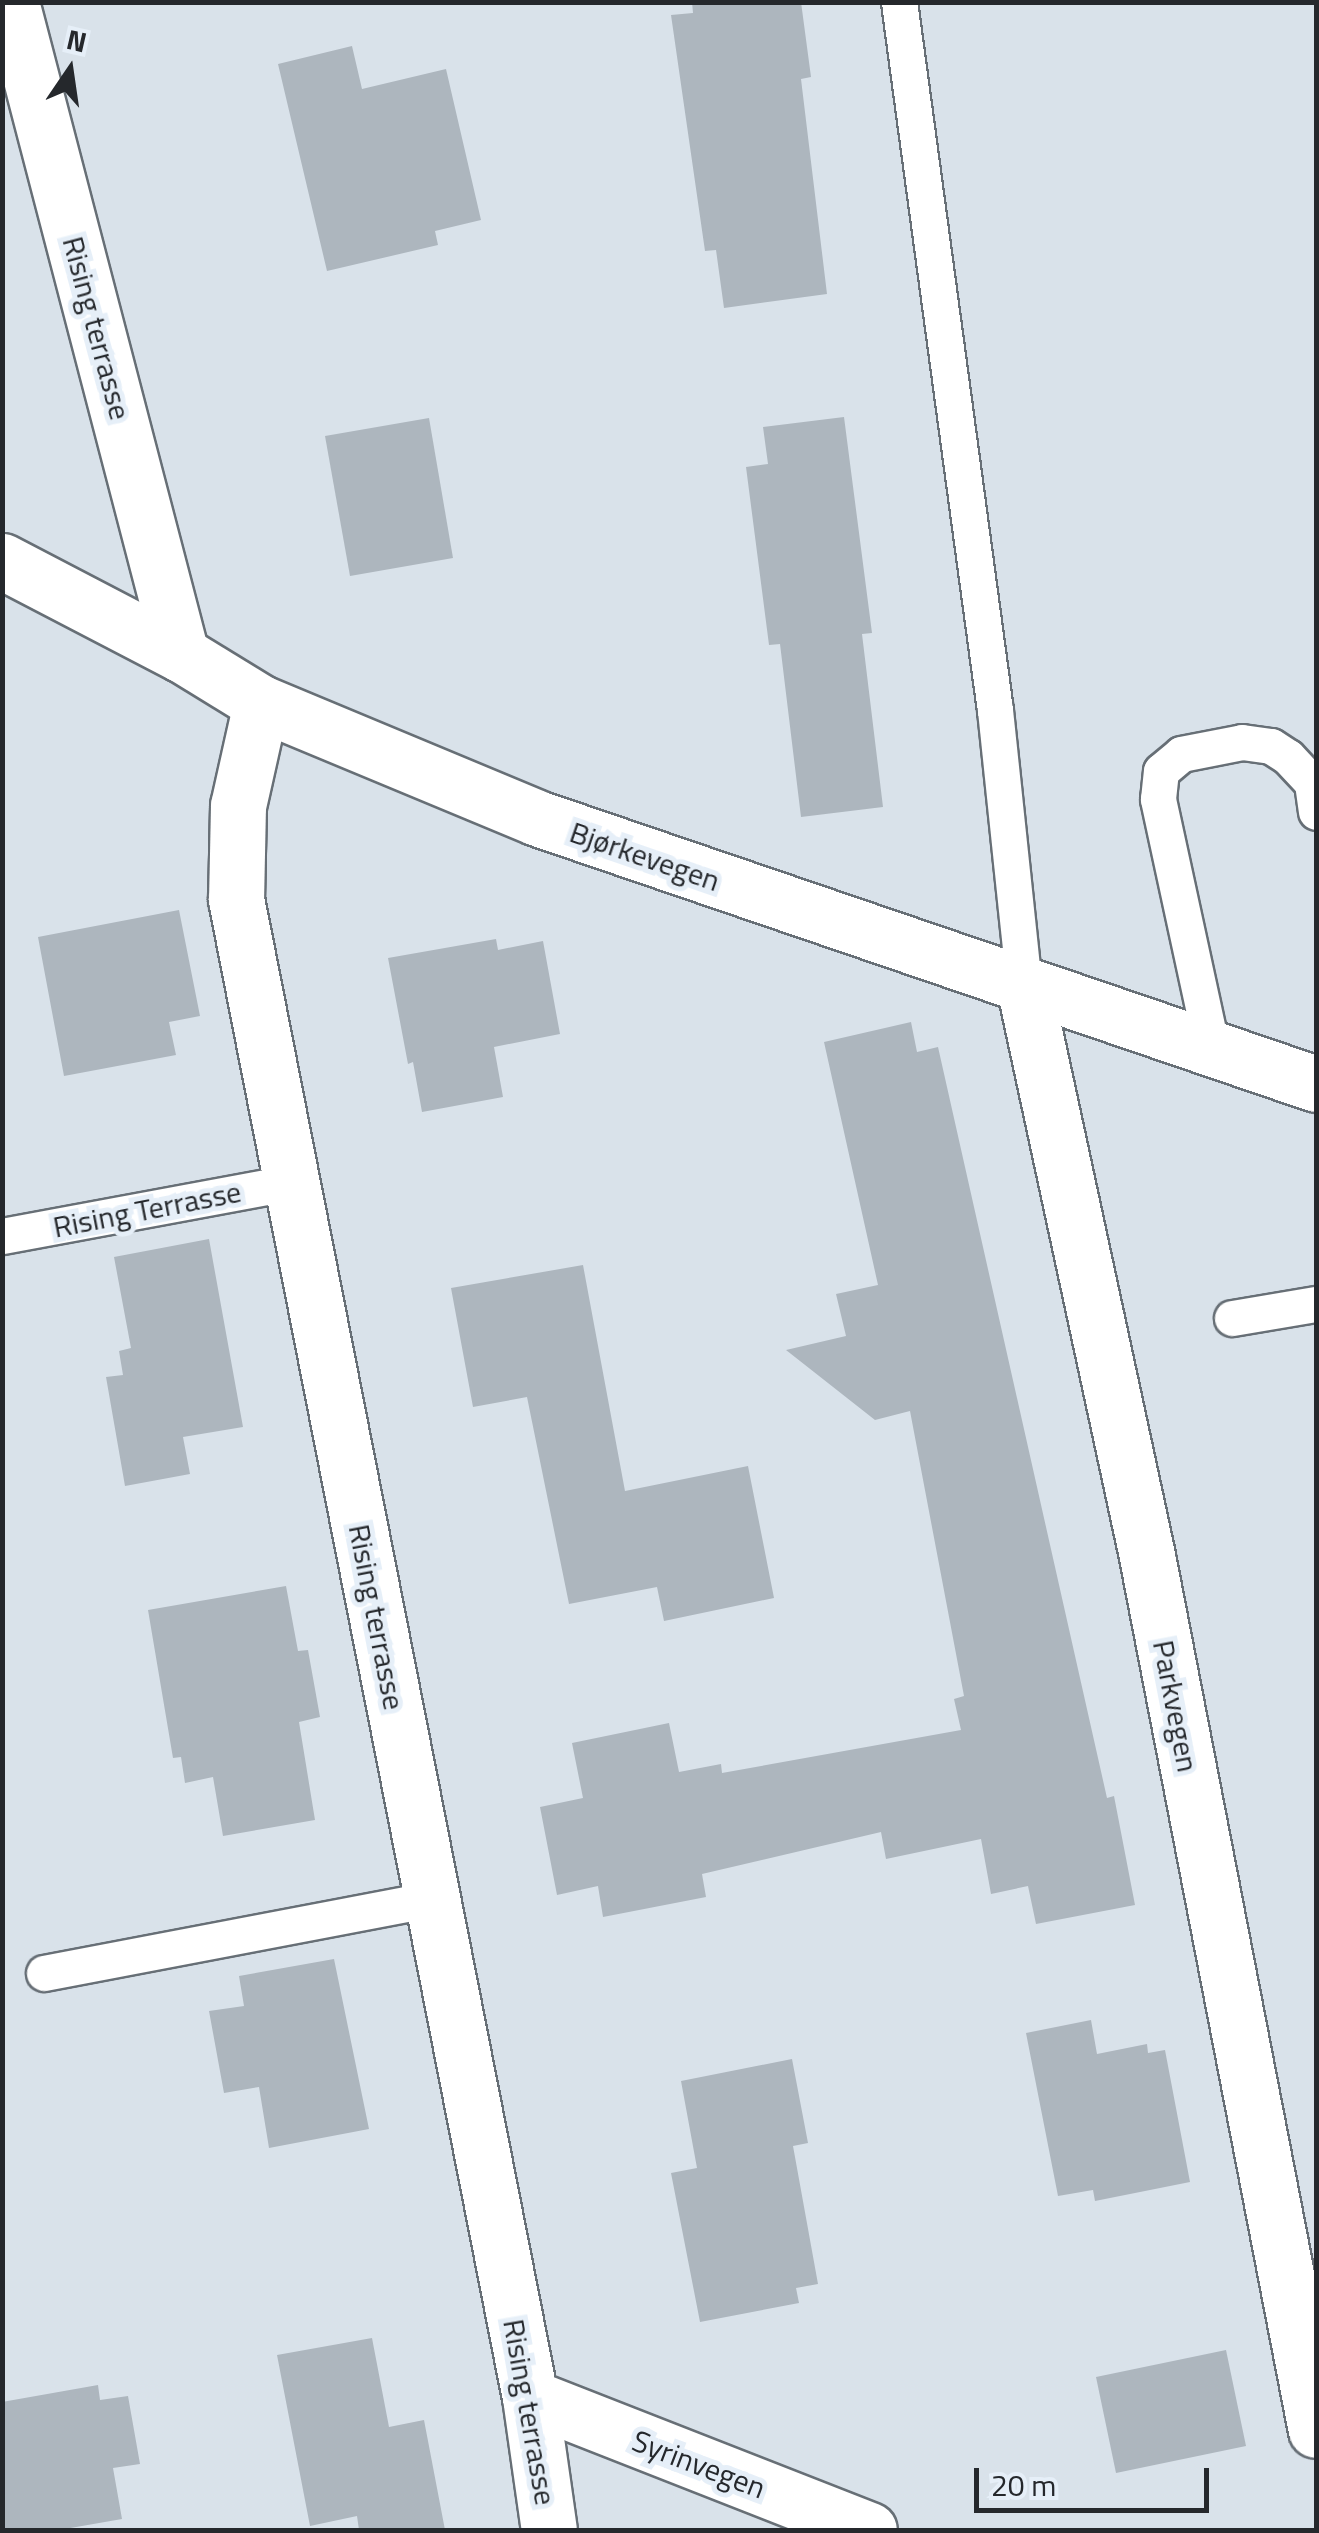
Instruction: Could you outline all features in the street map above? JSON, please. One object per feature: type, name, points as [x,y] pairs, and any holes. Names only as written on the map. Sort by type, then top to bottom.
[{"type":"street","name":"Rising terrasse","points":[[11,2],[181,654]]},
{"type":"street","name":"Bjørkevegen","points":[[2,560],[181,654],[260,703],[537,818],[1316,1084]]},
{"type":"street","name":"Rising terrasse","points":[[260,703],[238,806],[236,899],[530,2397],[550,2530]]},
{"type":"street","name":"Parkvegen","points":[[1024,985],[1147,1556],[1316,2430]]},
{"type":"street","name":"Syrinvegen","points":[[530,2397],[869,2530]]},
{"type":"lane","points":[[899,2],[988,652],[1024,985]]},
{"type":"lane","points":[[1212,1048],[1158,799],[1162,771],[1180,754],[1242,742],[1271,746],[1288,757],[1312,783],[1316,812]]},
{"type":"lane","name":"Rising Terrasse","points":[[2,1236],[292,1182]]},
{"type":"lane","points":[[1232,1318],[1316,1304]]},
{"type":"lane","points":[[44,1973],[432,1900]]},
{"type":"building","points":[[692,2],[801,2],[811,77],[801,79],[827,294],[724,308],[716,250],[705,251],[671,15],[693,13]]},
{"type":"building","points":[[352,46],[362,89],[446,69],[481,220],[435,231],[438,245],[327,271],[278,64]]},
{"type":"building","points":[[844,417],[872,633],[862,634],[883,807],[801,817],[780,644],[769,645],[746,467],[768,464],[763,427]]},
{"type":"building","points":[[429,418],[453,558],[350,576],[325,436]]},
{"type":"building","points":[[179,910],[200,1016],[169,1022],[176,1055],[64,1076],[38,937]]},
{"type":"building","points":[[496,939],[498,950],[543,941],[560,1034],[494,1047],[503,1097],[422,1112],[413,1062],[408,1064],[388,958]]},
{"type":"building","points":[[911,1022],[917,1052],[938,1047],[1107,1798],[1114,1796],[1135,1905],[1036,1924],[1028,1886],[991,1894],[981,1839],[886,1859],[881,1832],[702,1874],[706,1897],[603,1917],[598,1886],[557,1895],[540,1807],[583,1798],[572,1743],[669,1723],[679,1772],[721,1764],[722,1773],[961,1730],[954,1699],[964,1696],[910,1411],[875,1420],[786,1350],[846,1336],[836,1294],[878,1285],[824,1042]]},
{"type":"building","points":[[209,1239],[243,1427],[183,1437],[190,1474],[125,1486],[106,1377],[123,1375],[119,1351],[131,1348],[114,1257]]},
{"type":"building","points":[[583,1265],[625,1491],[748,1466],[774,1598],[664,1621],[657,1587],[569,1604],[527,1397],[473,1407],[451,1288]]},
{"type":"building","points":[[286,1586],[298,1651],[308,1650],[320,1717],[299,1722],[315,1820],[223,1836],[213,1777],[185,1783],[181,1757],[173,1758],[148,1610]]},
{"type":"building","points":[[334,1959],[369,2129],[269,2148],[259,2087],[224,2093],[209,2011],[244,2006],[239,1976]]},
{"type":"building","points":[[1091,2020],[1097,2054],[1147,2044],[1148,2053],[1165,2050],[1190,2182],[1095,2201],[1093,2190],[1058,2196],[1026,2033]]},
{"type":"building","points":[[792,2059],[808,2143],[793,2146],[818,2284],[796,2288],[799,2303],[700,2322],[671,2173],[697,2168],[681,2081]]},
{"type":"building","points":[[372,2338],[389,2427],[424,2420],[445,2530],[359,2530],[357,2516],[310,2526],[277,2355]]},
{"type":"building","points":[[1226,2350],[1246,2446],[1116,2473],[1096,2377]]},
{"type":"building","points":[[98,2385],[100,2400],[128,2396],[140,2464],[113,2468],[122,2519],[59,2530],[2,2530],[2,2402]]}]
